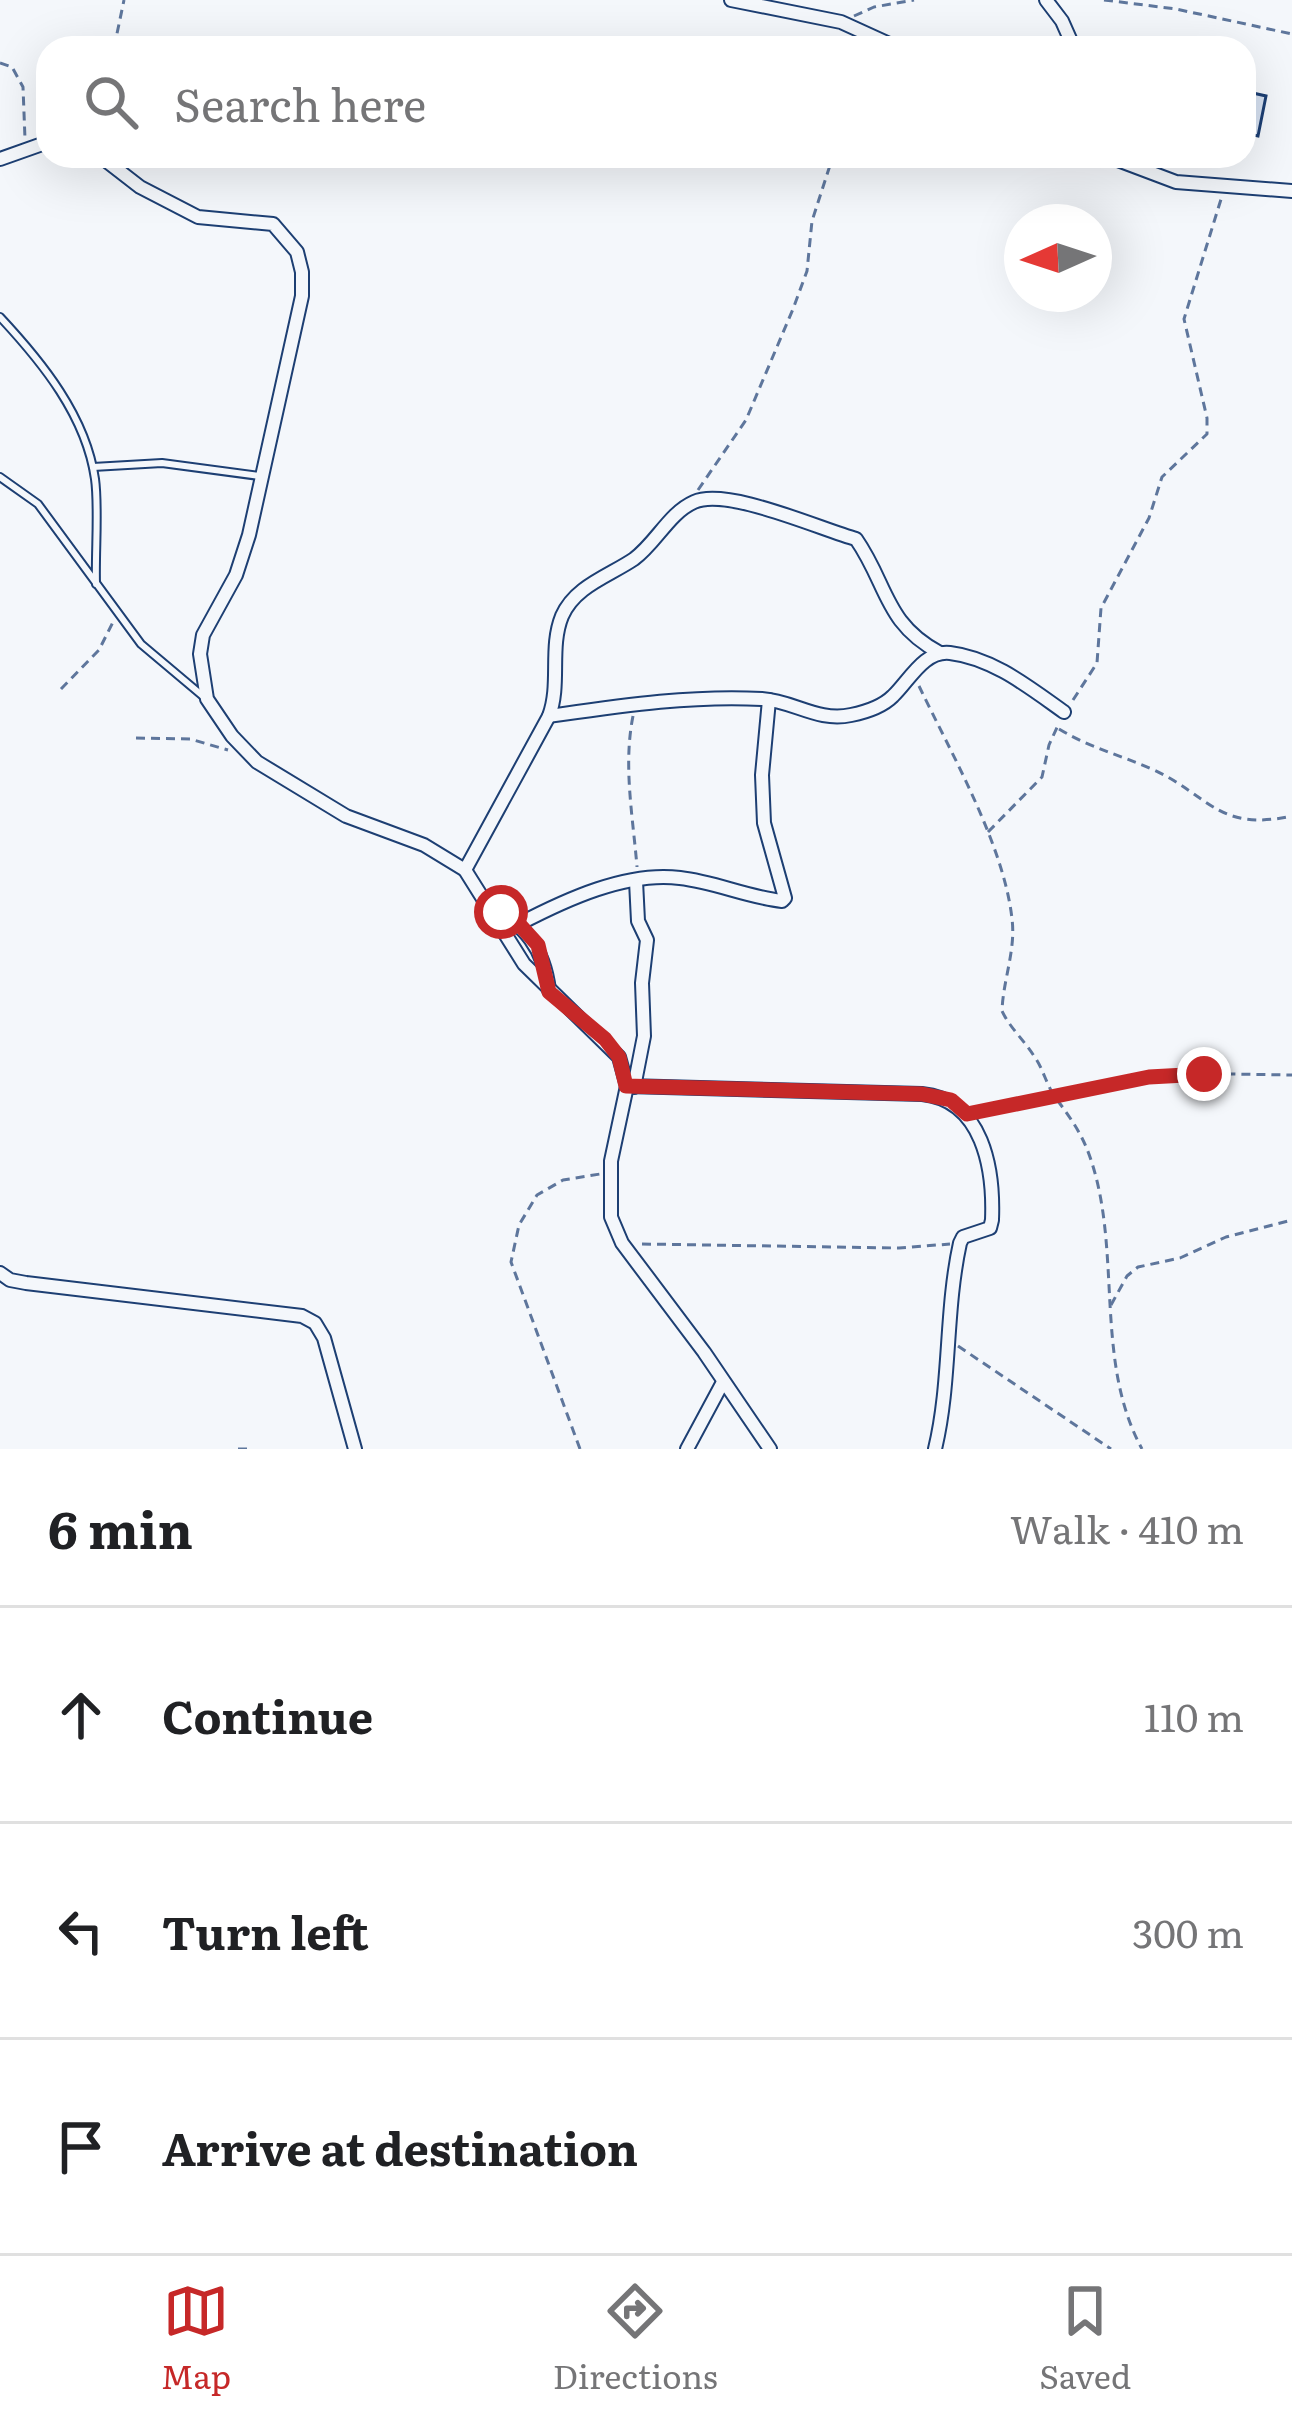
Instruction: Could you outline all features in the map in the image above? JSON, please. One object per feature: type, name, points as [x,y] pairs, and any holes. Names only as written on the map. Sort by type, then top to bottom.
[{"type":"street","points":[[731,0],[841,22],[872,36]]},
{"type":"street","points":[[1046,0],[1069,36]]},
{"type":"street","points":[[0,158],[36,146]]},
{"type":"street","points":[[115,168],[140,187],[198,217],[273,224],[297,252],[302,272],[302,296],[236,575],[203,635],[200,654],[207,699],[248,754],[346,817],[424,845],[465,870],[524,964],[605,1039],[619,1057],[630,1086]]},
{"type":"street","points":[[1139,168],[1176,182],[1292,191]]},
{"type":"street","points":[[465,870],[549,716],[556,691],[556,640],[567,605],[586,586],[634,558],[692,502],[725,499],[856,539],[892,613],[925,645],[985,663],[1064,712]]},
{"type":"street","points":[[549,716],[636,704],[770,700],[808,714],[846,717],[890,699],[940,653]]},
{"type":"street","points":[[519,924],[591,892],[636,881],[679,878],[758,898],[785,898],[764,823],[762,775],[770,700]]},
{"type":"street","points":[[636,881],[638,921],[647,940],[642,983],[644,1036],[610,1172],[611,1217],[622,1244],[770,1449]]},
{"type":"street","points":[[488,905],[519,924],[538,945],[549,992]]},
{"type":"street","points":[[630,1086],[922,1094],[951,1100],[967,1114],[982,1144],[992,1220],[989,1228],[963,1237],[960,1243],[934,1449]]},
{"type":"street","points":[[0,1273],[26,1283],[302,1316],[315,1323],[324,1338],[355,1449]]},
{"type":"street","points":[[687,1449],[722,1382]]},
{"type":"lane","points":[[0,317],[59,389],[87,443],[96,483],[96,588]]},
{"type":"lane","points":[[93,467],[162,463],[262,477]]},
{"type":"lane","points":[[0,477],[38,504],[116,615],[155,658],[207,699]]},
{"type":"path","points":[[116,36],[124,0]]},
{"type":"path","points":[[841,22],[874,7],[914,0]]},
{"type":"path","points":[[1104,0],[1292,34]]},
{"type":"path","points":[[0,63],[12,67],[23,87],[25,149]]},
{"type":"path","points":[[692,502],[746,419],[793,309],[807,272],[812,220],[828,168]]},
{"type":"path","points":[[987,833],[1042,777],[1064,712],[1088,682],[1096,663],[1099,616],[1149,518],[1162,477],[1207,434],[1208,418],[1184,319],[1224,186]]},
{"type":"path","points":[[61,689],[99,650],[116,615]]},
{"type":"path","points":[[913,674],[987,833],[1012,919],[1002,1011],[1034,1056],[1054,1096],[1068,1110],[1092,1162],[1111,1336],[1132,1429],[1142,1449]]},
{"type":"path","points":[[636,704],[629,735],[629,803],[636,881]]},
{"type":"path","points":[[1057,728],[1107,755],[1167,776],[1208,807],[1230,817],[1292,816]]},
{"type":"path","points":[[136,738],[190,739],[248,754]]},
{"type":"path","points":[[967,1114],[1174,1073],[1292,1075]]},
{"type":"path","points":[[580,1449],[511,1262],[520,1225],[537,1195],[563,1180],[610,1172]]},
{"type":"path","points":[[1111,1307],[1127,1276],[1138,1267],[1180,1258],[1226,1237],[1292,1220]]},
{"type":"path","points":[[622,1244],[899,1248],[960,1243]]},
{"type":"path","points":[[946,1338],[1111,1449]]},
{"type":"path","points":[[238,1449],[251,1449]]},
{"type":"building","points":[[1256,94],[1266,96],[1256,136]]},
{"type":"route","points":[[501,912],[538,945],[549,992],[605,1039],[619,1057],[626,1086],[922,1094],[951,1100],[967,1114],[1119,1082],[1174,1073],[1204,1074]]}]
